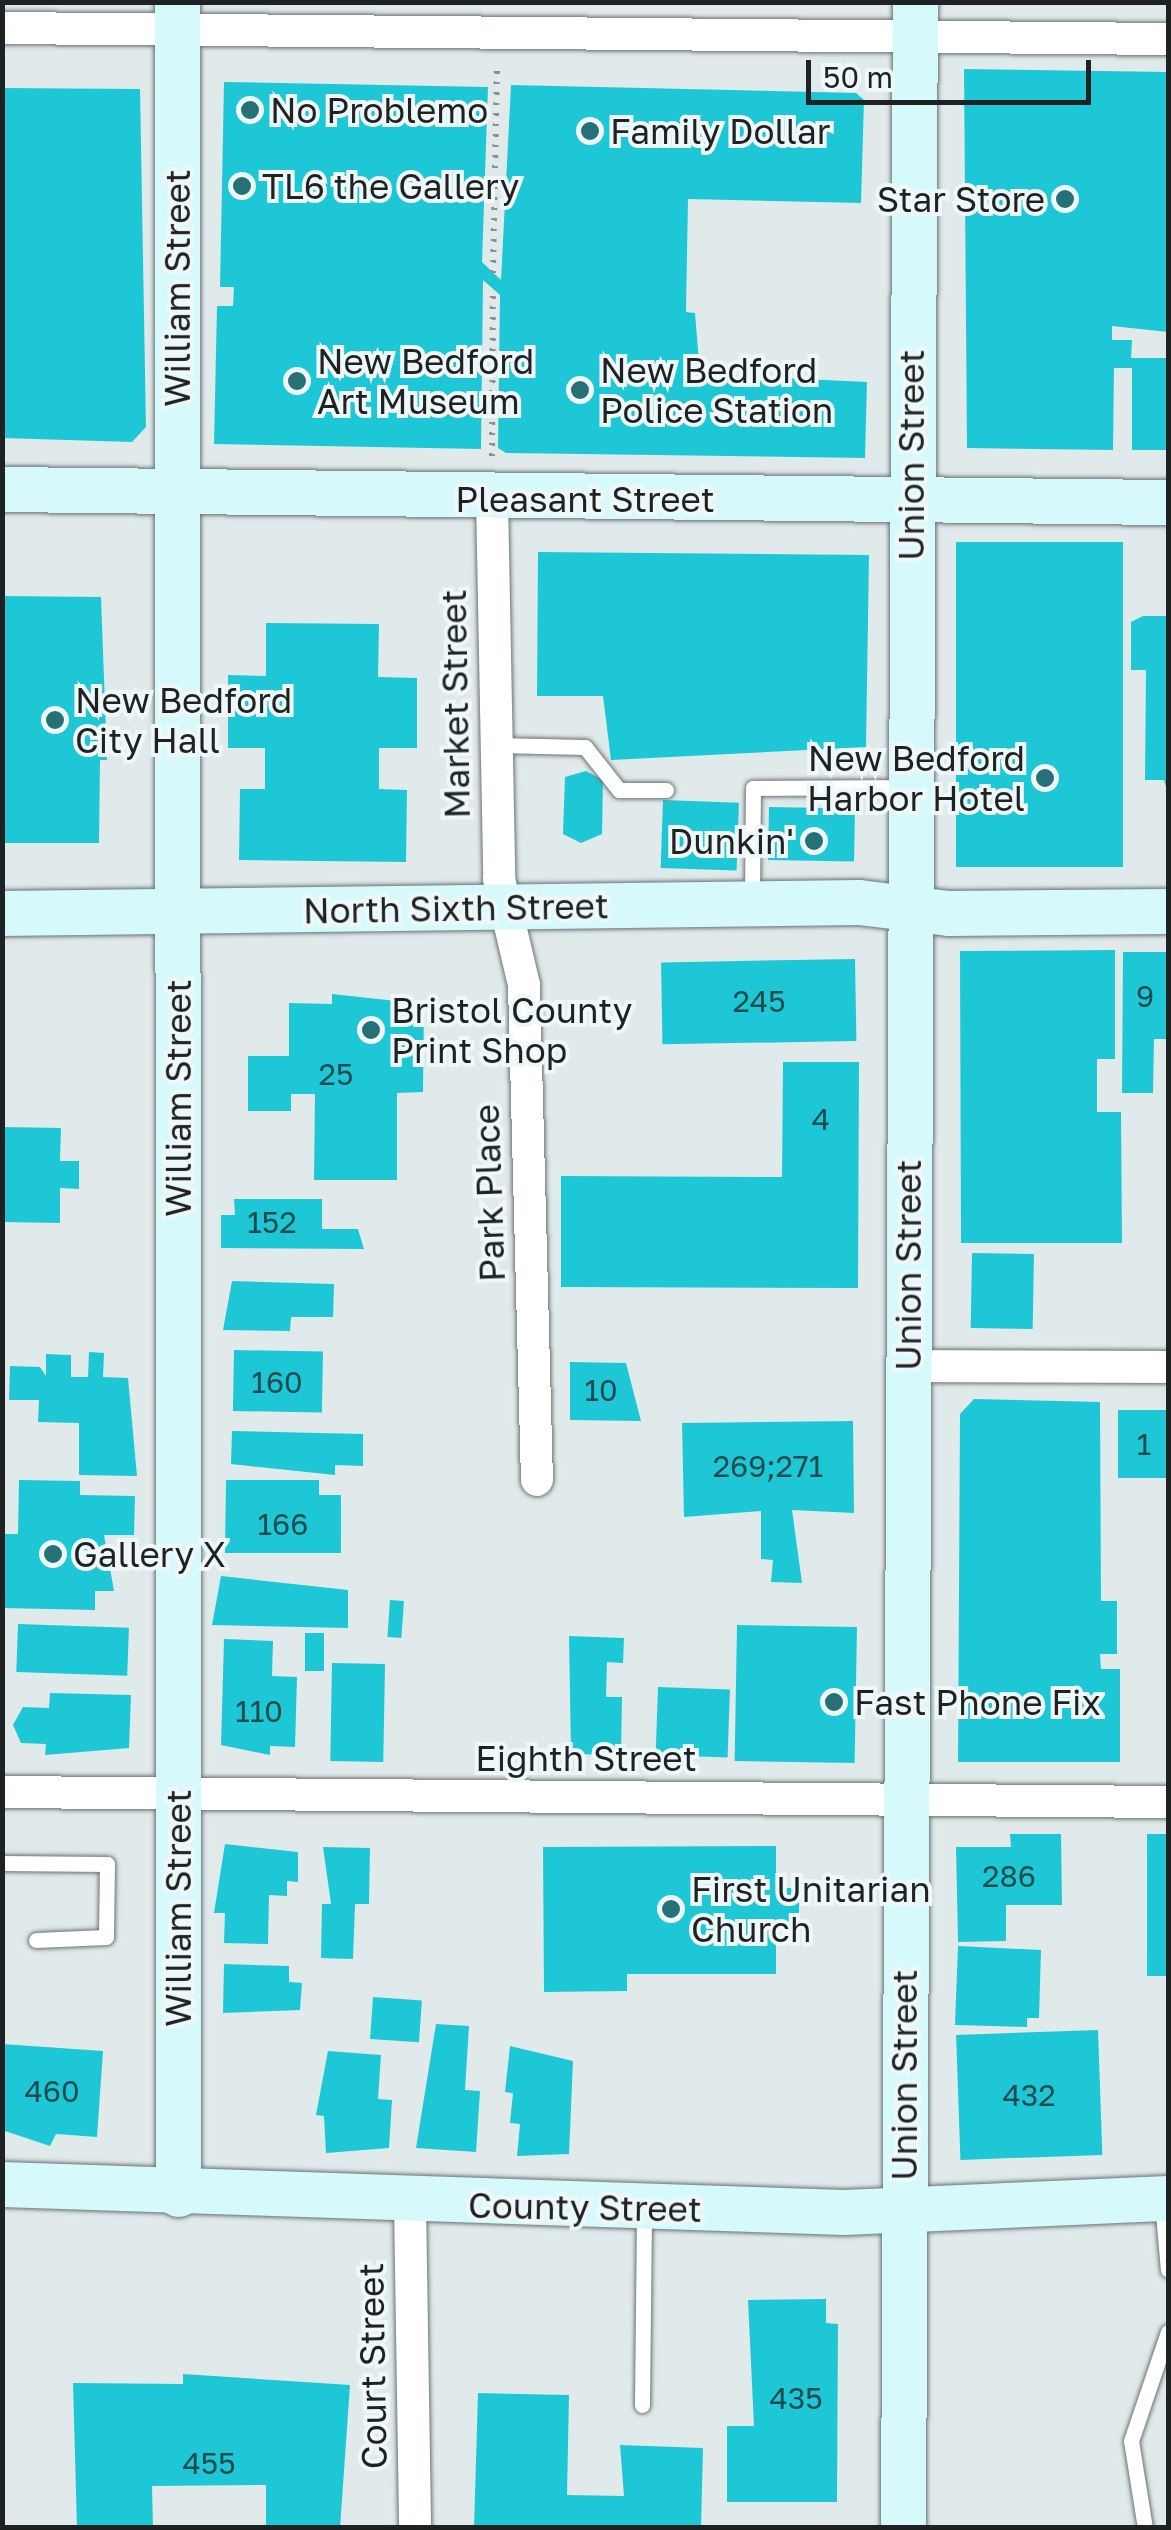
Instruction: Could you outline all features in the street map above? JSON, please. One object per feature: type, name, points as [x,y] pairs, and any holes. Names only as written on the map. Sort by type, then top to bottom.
[{"type":"main road","name":"William Street","points":[[177,16],[178,2194]]},
{"type":"main road","name":"Union Street","points":[[903,2528],[915,20]]},
{"type":"main road","name":"Pleasant Street","points":[[2,489],[492,498],[1168,502]]},
{"type":"main road","name":"North Sixth Street","points":[[2,913],[752,904],[1168,911]]},
{"type":"main road","name":"County Street","points":[[2,2184],[178,2194],[644,2209],[904,2209],[1165,2198]]},
{"type":"street","points":[[2,28],[177,16],[498,32],[915,20],[1168,39]]},
{"type":"street","name":"Market Street","points":[[492,498],[496,744],[505,907]]},
{"type":"street","name":"Park Place","points":[[505,907],[524,985],[537,1480]]},
{"type":"street","points":[[907,1366],[1168,1366]]},
{"type":"street","name":"Eighth Street","points":[[2,1792],[1168,1802]]},
{"type":"street","name":"Court Street","points":[[410,2203],[415,2528]]},
{"type":"lane","points":[[496,744],[585,747],[618,790],[666,790]]},
{"type":"lane","points":[[752,904],[754,788],[910,788]]},
{"type":"lane","points":[[2,1862],[107,1864],[106,1938],[36,1940]]},
{"type":"lane","points":[[1165,2198],[1168,2270]]},
{"type":"lane","points":[[642,2405],[644,2209]]},
{"type":"lane","points":[[1145,2528],[1130,2441],[1168,2332]]},
{"type":"path","points":[[494,273],[498,32]]},
{"type":"path","points":[[492,288],[492,498]]},
{"type":"building","name":"Star Store","points":[[964,69],[1168,72],[1168,332],[1112,326],[1112,340],[1132,340],[1131,358],[1168,358],[1168,450],[1132,450],[1132,368],[1114,368],[1113,450],[967,448]]},
{"type":"building","points":[[224,82],[488,87],[482,262],[501,280],[511,85],[856,93],[864,100],[861,203],[688,199],[686,312],[695,313],[700,374],[867,382],[865,458],[506,453],[498,448],[500,295],[483,280],[481,449],[214,444],[217,306],[233,306],[234,287],[220,287]]},
{"type":"building","points":[[2,88],[140,89],[146,427],[132,442],[2,438]]},
{"type":"building","name":"New Bedford Harbor Hotel","points":[[956,542],[1123,542],[1123,867],[956,867]]},
{"type":"building","points":[[538,552],[869,555],[866,747],[611,760],[603,696],[537,696]]},
{"type":"building","name":"New Bedford City Hall","points":[[2,596],[101,597],[107,760],[100,760],[99,843],[2,843]]},
{"type":"building","points":[[1143,616],[1168,616],[1168,794],[1164,780],[1145,780],[1146,670],[1131,670],[1131,622]]},
{"type":"building","points":[[266,623],[379,624],[378,677],[417,678],[417,748],[379,748],[379,789],[407,790],[406,862],[239,860],[240,789],[265,789],[265,748],[228,748],[228,675],[266,676]]},
{"type":"building","points":[[586,771],[603,780],[602,834],[581,843],[563,834],[565,777]]},
{"type":"building","points":[[663,800],[739,803],[737,871],[661,868]]},
{"type":"building","points":[[769,807],[855,809],[854,861],[768,860]]},
{"type":"building","points":[[1115,950],[1115,1059],[1097,1059],[1097,1112],[1121,1112],[1122,1243],[961,1243],[960,951]]},
{"type":"building","points":[[1123,952],[1168,952],[1168,1039],[1154,1039],[1153,1093],[1122,1093]]},
{"type":"building","points":[[855,959],[856,1041],[662,1044],[661,962]]},
{"type":"building","points":[[332,994],[424,1004],[423,1092],[397,1093],[397,1180],[314,1180],[315,1094],[291,1094],[291,1111],[248,1111],[248,1056],[289,1056],[289,1003],[332,1004]]},
{"type":"building","points":[[783,1062],[859,1062],[858,1288],[561,1287],[561,1176],[782,1177]]},
{"type":"building","points":[[2,1127],[61,1128],[60,1161],[79,1161],[79,1189],[60,1188],[60,1223],[2,1222]]},
{"type":"building","points":[[234,1199],[322,1199],[322,1229],[358,1229],[364,1249],[221,1248],[221,1215],[235,1215]]},
{"type":"building","points":[[972,1253],[1034,1254],[1033,1329],[971,1328]]},
{"type":"building","points":[[232,1281],[334,1284],[333,1317],[291,1317],[290,1331],[223,1330]]},
{"type":"building","points":[[234,1350],[323,1352],[322,1413],[233,1411]]},
{"type":"building","points":[[89,1352],[104,1353],[103,1377],[128,1378],[137,1476],[79,1475],[79,1423],[38,1422],[39,1400],[9,1400],[10,1366],[40,1367],[46,1376],[46,1354],[71,1355],[71,1377],[88,1377]]},
{"type":"building","points":[[570,1362],[626,1363],[641,1421],[570,1420]]},
{"type":"building","points":[[974,1399],[1100,1402],[1101,1601],[1117,1601],[1117,1654],[1100,1654],[1101,1669],[1120,1669],[1120,1762],[958,1762],[960,1414]]},
{"type":"building","points":[[1118,1410],[1168,1410],[1168,1478],[1118,1478]]},
{"type":"building","points":[[853,1421],[854,1513],[792,1510],[802,1583],[771,1582],[773,1560],[761,1559],[761,1511],[684,1517],[682,1423]]},
{"type":"building","points":[[232,1431],[363,1434],[363,1466],[335,1465],[335,1475],[231,1464]]},
{"type":"building","name":"Gallery X","points":[[19,1480],[80,1481],[80,1495],[135,1496],[134,1535],[104,1535],[114,1591],[95,1591],[95,1610],[2,1608],[2,1534],[18,1534]]},
{"type":"building","points":[[226,1480],[319,1480],[319,1495],[341,1495],[341,1553],[225,1553]]},
{"type":"building","points":[[221,1576],[348,1590],[348,1628],[212,1625]]},
{"type":"building","points":[[390,1600],[404,1601],[401,1638],[387,1637]]},
{"type":"building","points":[[18,1624],[129,1628],[127,1676],[16,1672]]},
{"type":"building","points":[[737,1625],[857,1627],[855,1763],[735,1761]]},
{"type":"building","points":[[305,1633],[324,1633],[324,1671],[305,1671]]},
{"type":"building","points":[[569,1636],[624,1638],[623,1663],[607,1662],[606,1697],[622,1697],[621,1755],[571,1754]]},
{"type":"building","points":[[224,1639],[273,1641],[272,1676],[297,1677],[295,1747],[270,1746],[270,1755],[221,1745]]},
{"type":"building","points":[[332,1663],[385,1664],[383,1762],[330,1761]]},
{"type":"building","points":[[658,1687],[730,1690],[728,1757],[656,1755]]},
{"type":"building","points":[[50,1693],[131,1695],[129,1748],[45,1755],[46,1744],[21,1743],[13,1725],[23,1707],[49,1708]]},
{"type":"building","points":[[1010,1834],[1061,1834],[1062,1905],[1006,1905],[1006,1941],[958,1942],[956,1847],[1011,1847]]},
{"type":"building","points":[[1147,1834],[1168,1834],[1168,1976],[1147,1976]]},
{"type":"building","points":[[225,1844],[298,1852],[298,1882],[287,1881],[287,1896],[269,1895],[268,1944],[224,1943],[225,1913],[214,1913]]},
{"type":"building","name":"First Unitarian Church","points":[[776,1846],[776,1888],[799,1888],[799,1929],[776,1929],[776,1974],[627,1974],[627,1991],[544,1992],[543,1847]]},
{"type":"building","points":[[323,1847],[370,1848],[369,1904],[355,1904],[353,1959],[321,1958],[322,1904],[331,1904]]},
{"type":"building","points":[[958,1946],[1041,1950],[1039,2018],[1027,2018],[1027,2027],[955,2025]]},
{"type":"building","points":[[224,1964],[289,1966],[289,1982],[302,1983],[300,2010],[223,2013]]},
{"type":"building","points":[[373,1997],[422,2000],[419,2042],[370,2039]]},
{"type":"building","points":[[436,2024],[469,2026],[465,2090],[480,2091],[476,2152],[416,2148]]},
{"type":"building","points":[[1098,2030],[1102,2155],[960,2160],[956,2035]]},
{"type":"building","points":[[2,2044],[103,2051],[97,2137],[56,2134],[50,2146],[2,2130]]},
{"type":"building","points":[[510,2046],[573,2061],[569,2154],[517,2156],[520,2124],[510,2123],[513,2093],[505,2092]]},
{"type":"building","points":[[328,2051],[381,2055],[378,2099],[392,2100],[389,2148],[326,2153],[324,2116],[316,2115]]},
{"type":"building","points":[[826,2299],[826,2323],[838,2324],[837,2502],[727,2502],[727,2426],[754,2426],[748,2300]]},
{"type":"building","points":[[183,2374],[350,2385],[340,2528],[266,2528],[266,2485],[152,2486],[153,2528],[77,2528],[73,2383],[183,2384]]},
{"type":"building","points":[[478,2393],[569,2395],[567,2495],[624,2496],[620,2445],[703,2448],[701,2528],[474,2528]]},
{"type":"place","name":"No Problemo","points":[[250,110]]},
{"type":"place","name":"Family Dollar","points":[[590,131]]},
{"type":"place","name":"TL6 the Gallery","points":[[242,186]]},
{"type":"place","name":"Star Store","points":[[1065,199]]},
{"type":"place","name":"New Bedford Art Museum","points":[[297,381]]},
{"type":"place","name":"New Bedford Police Station","points":[[580,390]]},
{"type":"place","name":"New Bedford City Hall","points":[[55,720]]},
{"type":"place","name":"New Bedford Harbor Hotel","points":[[1045,778]]},
{"type":"place","name":"Dunkin'","points":[[814,841]]},
{"type":"place","name":"Bristol County Print Shop","points":[[371,1030]]},
{"type":"place","name":"Gallery X","points":[[53,1554]]},
{"type":"place","name":"Fast Phone Fix","points":[[834,1702]]},
{"type":"place","name":"First Unitarian Church","points":[[671,1909]]}]
